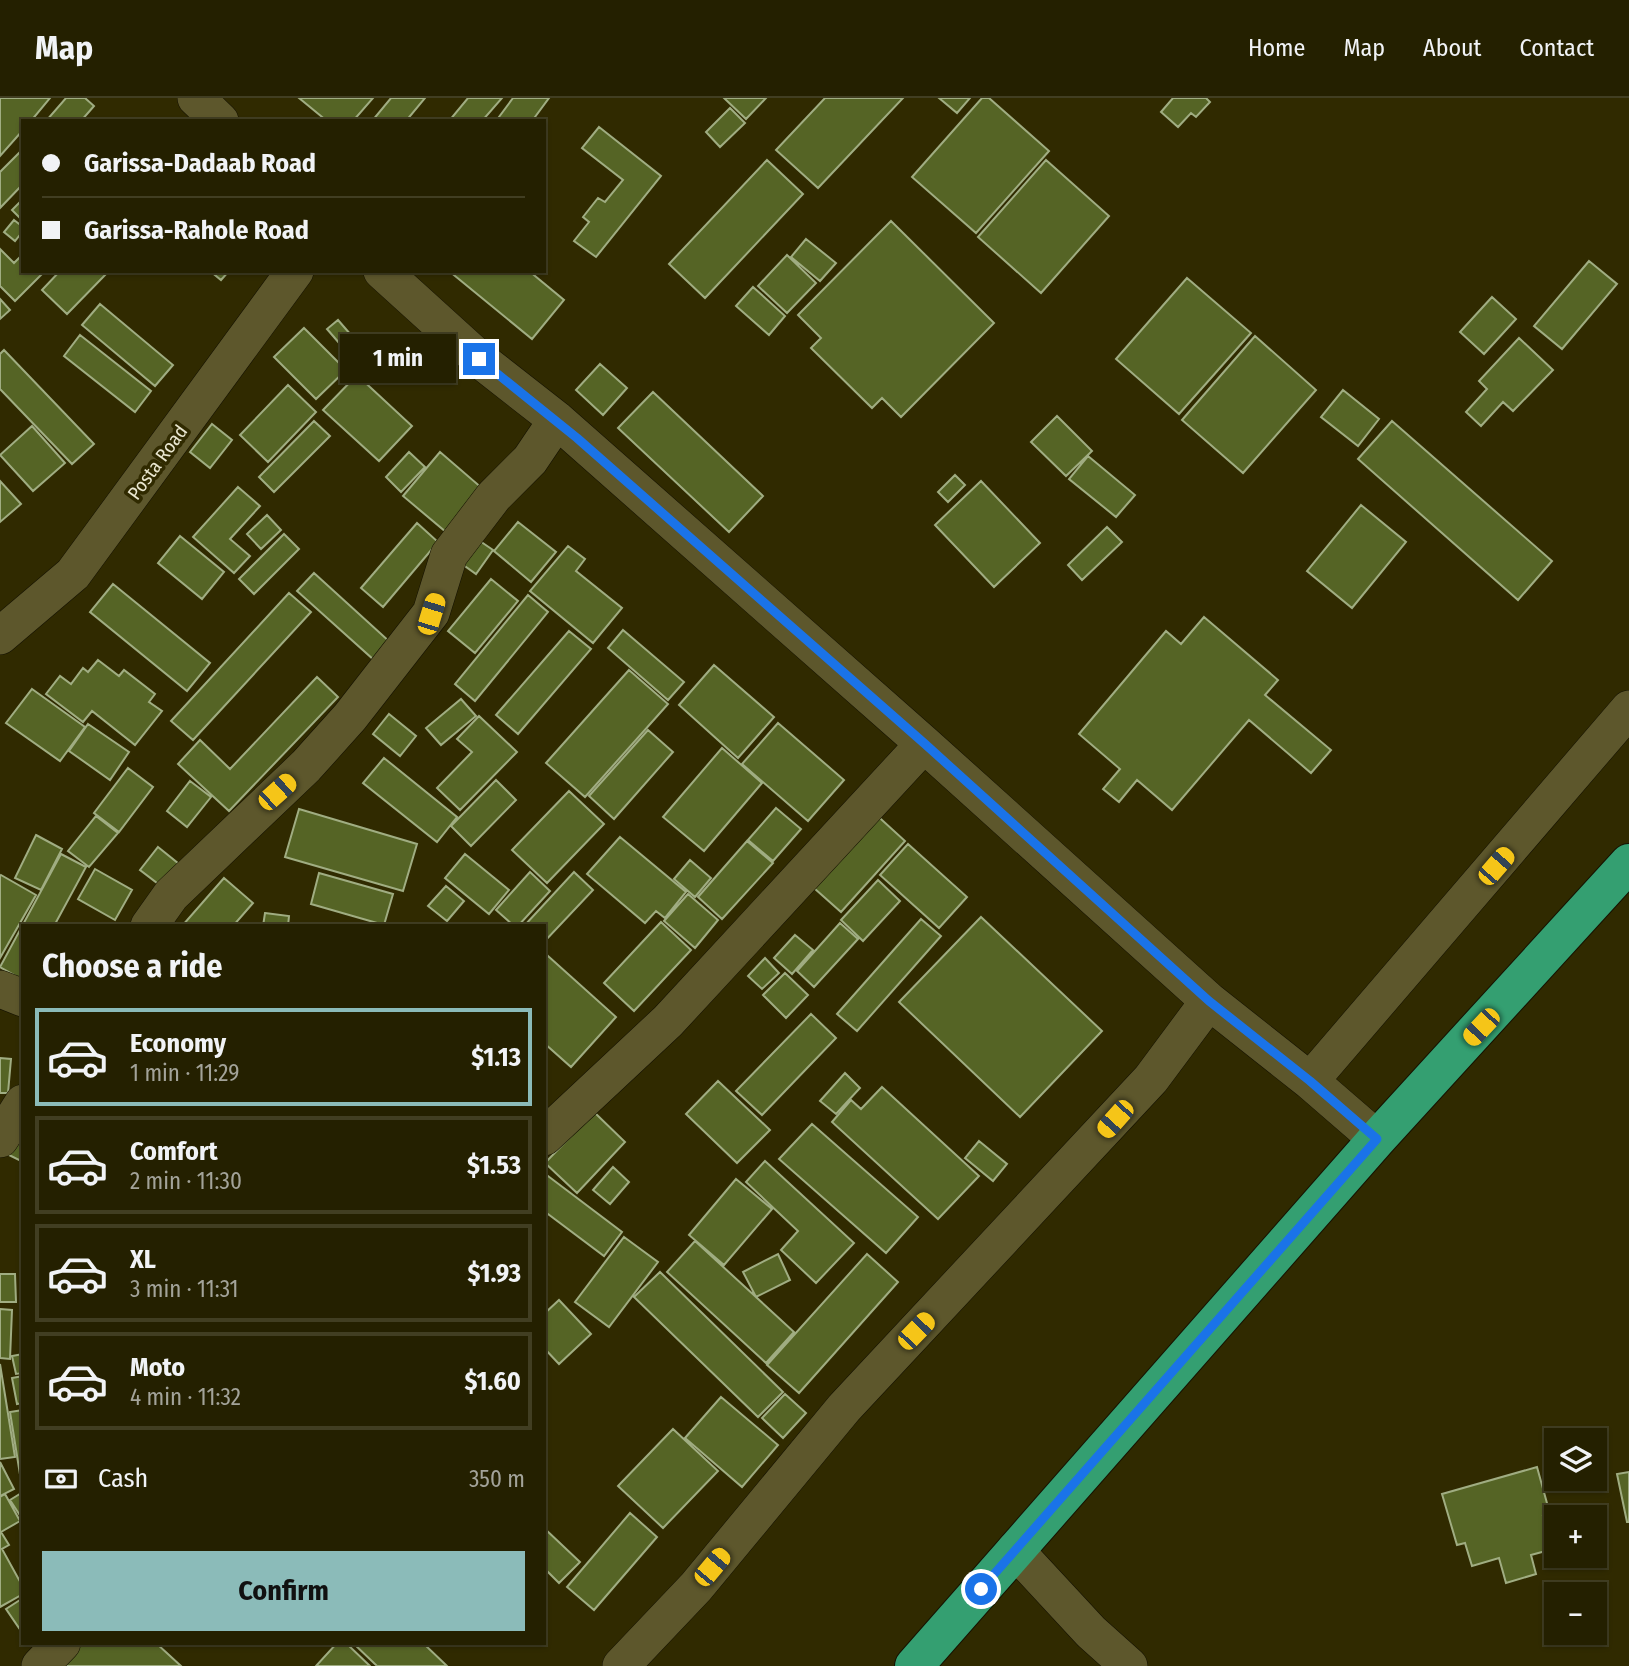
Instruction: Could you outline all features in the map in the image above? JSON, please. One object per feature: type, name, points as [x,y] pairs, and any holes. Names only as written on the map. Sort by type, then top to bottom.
[{"type":"highway","points":[[915,1666],[1377,1139],[1627,868]]},
{"type":"street","points":[[196,98],[218,119]]},
{"type":"street","name":"Posta Road","points":[[0,636],[74,574],[294,273]]},
{"type":"street","points":[[384,273],[479,359],[556,420],[925,744],[1209,1001],[1310,1081],[1377,1139]]},
{"type":"street","points":[[150,924],[171,895],[306,766],[350,717],[431,614],[449,555],[494,496],[530,460],[556,420]]},
{"type":"street","points":[[1310,1081],[1629,709]]},
{"type":"street","points":[[546,1136],[668,1021],[925,744]]},
{"type":"street","points":[[0,989],[21,997]]},
{"type":"street","points":[[621,1666],[696,1587],[844,1408],[1151,1079],[1209,1001]]},
{"type":"street","points":[[0,1139],[21,1106]]},
{"type":"street","points":[[1015,1550],[1091,1632],[1129,1666]]},
{"type":"street","points":[[1091,1632],[1108,1666]]},
{"type":"street","points":[[40,1666],[60,1645]]},
{"type":"building","points":[[0,98],[50,98],[33,119],[21,119],[21,132],[0,156]]},
{"type":"building","points":[[66,98],[85,98],[94,106],[83,119],[48,119]]},
{"type":"building","points":[[299,98],[373,98],[355,119],[325,119]]},
{"type":"building","points":[[391,98],[425,98],[408,119],[374,119]]},
{"type":"building","points":[[468,98],[502,98],[484,119],[451,119]]},
{"type":"building","points":[[513,98],[549,98],[533,119],[497,119]]},
{"type":"building","points":[[724,98],[766,98],[746,119]]},
{"type":"building","points":[[825,98],[903,98],[818,188],[776,150]]},
{"type":"building","points":[[939,98],[970,98],[957,113]]},
{"type":"building","points":[[982,98],[989,98],[1049,151],[976,233],[912,177]]},
{"type":"building","points":[[1173,98],[1206,98],[1210,102],[1196,117],[1191,113],[1178,127],[1161,112]]},
{"type":"building","points":[[730,108],[745,123],[720,147],[706,132]]},
{"type":"building","points":[[599,127],[661,176],[596,257],[574,241],[589,222],[583,217],[598,198],[605,202],[623,180],[582,148]]},
{"type":"building","points":[[21,151],[21,186],[0,208],[0,172]]},
{"type":"building","points":[[767,160],[803,194],[705,298],[669,264]]},
{"type":"building","points":[[1046,160],[1109,216],[1041,293],[978,237]]},
{"type":"building","points":[[21,201],[21,219],[12,210]]},
{"type":"building","points":[[14,220],[21,225],[21,234],[15,241],[4,232]]},
{"type":"building","points":[[891,221],[994,323],[901,417],[882,398],[872,408],[811,348],[821,338],[798,315]]},
{"type":"building","points":[[806,239],[836,263],[820,281],[791,257]]},
{"type":"building","points":[[0,249],[14,263],[21,256],[21,273],[43,273],[15,301],[0,286]]},
{"type":"building","points":[[787,255],[816,283],[787,313],[758,286]]},
{"type":"building","points":[[1589,261],[1617,284],[1562,349],[1534,326]]},
{"type":"building","points":[[58,273],[107,273],[67,314],[42,290]]},
{"type":"building","points":[[212,273],[227,273],[221,280]]},
{"type":"building","points":[[451,273],[531,273],[564,300],[532,339]]},
{"type":"building","points":[[1187,278],[1251,333],[1179,414],[1116,359]]},
{"type":"building","points":[[753,287],[785,316],[769,335],[736,306]]},
{"type":"building","points":[[1492,297],[1516,319],[1484,354],[1460,332]]},
{"type":"building","points":[[0,299],[10,310],[0,319]]},
{"type":"building","points":[[100,304],[173,365],[155,386],[82,325]]},
{"type":"building","points":[[338,320],[351,335],[340,344],[327,329]]},
{"type":"building","points":[[304,328],[346,370],[316,399],[274,357]]},
{"type":"building","points":[[80,335],[151,391],[135,412],[64,356]]},
{"type":"building","points":[[1255,336],[1316,390],[1243,473],[1182,420]]},
{"type":"building","points":[[1519,338],[1553,370],[1513,411],[1503,402],[1481,426],[1466,412],[1487,389],[1479,381]]},
{"type":"building","points":[[4,350],[94,444],[72,464],[0,389],[0,354]]},
{"type":"building","points":[[600,364],[627,388],[603,415],[576,390]]},
{"type":"building","points":[[357,375],[412,426],[379,461],[323,410]]},
{"type":"building","points":[[288,385],[316,412],[268,462],[240,435]]},
{"type":"building","points":[[1343,390],[1379,419],[1358,446],[1321,417]]},
{"type":"building","points":[[653,392],[763,496],[729,532],[618,428]]},
{"type":"building","points":[[1057,416],[1092,451],[1066,476],[1031,442]]},
{"type":"building","points":[[314,421],[330,436],[274,492],[259,477]]},
{"type":"building","points":[[1392,421],[1552,561],[1518,600],[1358,459]]},
{"type":"building","points":[[212,424],[232,440],[210,468],[190,452]]},
{"type":"building","points":[[32,426],[65,463],[33,491],[0,455]]},
{"type":"building","points":[[409,452],[425,467],[401,492],[386,477]]},
{"type":"building","points":[[440,452],[483,489],[446,532],[403,496]]},
{"type":"building","points":[[1088,456],[1135,495],[1116,517],[1069,479]]},
{"type":"building","points":[[955,475],[965,485],[948,502],[938,492]]},
{"type":"building","points":[[0,481],[21,504],[0,522]]},
{"type":"building","points":[[981,481],[1040,543],[994,587],[935,525]]},
{"type":"building","points":[[238,487],[260,506],[230,539],[250,556],[234,573],[193,537]]},
{"type":"building","points":[[1361,505],[1406,542],[1352,608],[1307,571]]},
{"type":"building","points":[[267,515],[281,530],[261,549],[247,534]]},
{"type":"building","points":[[518,522],[556,552],[531,582],[494,551]]},
{"type":"building","points":[[417,523],[438,542],[383,607],[361,588]]},
{"type":"building","points":[[1107,527],[1122,542],[1082,580],[1068,565]]},
{"type":"building","points":[[284,534],[299,549],[254,594],[239,579]]},
{"type":"building","points":[[471,535],[493,550],[476,574],[455,559]]},
{"type":"building","points":[[180,536],[224,572],[202,599],[158,563]]},
{"type":"building","points":[[568,546],[585,559],[576,571],[622,608],[593,643],[530,591]]},
{"type":"building","points":[[314,573],[391,643],[374,660],[297,591]]},
{"type":"building","points":[[491,579],[518,601],[475,653],[448,631]]},
{"type":"building","points":[[113,584],[210,663],[187,691],[90,612]]},
{"type":"building","points":[[289,593],[311,612],[193,740],[171,721]]},
{"type":"building","points":[[528,595],[548,612],[475,701],[455,684]]},
{"type":"building","points":[[1204,617],[1278,680],[1265,695],[1331,750],[1311,773],[1249,720],[1172,810],[1137,780],[1119,802],[1103,789],[1120,769],[1079,734],[1166,631],[1181,644]]},
{"type":"building","points":[[623,630],[684,682],[668,700],[608,648]]},
{"type":"building","points":[[569,631],[591,649],[518,734],[496,715]]},
{"type":"building","points":[[98,660],[119,676],[124,670],[155,694],[149,702],[162,711],[135,745],[92,711],[83,722],[46,694],[60,676],[71,684],[83,668],[88,672]]},
{"type":"building","points":[[714,665],[774,717],[738,758],[679,705]]},
{"type":"building","points":[[629,670],[668,704],[585,797],[546,763]]},
{"type":"building","points":[[317,677],[338,697],[229,811],[178,764],[200,740],[230,769]]},
{"type":"building","points":[[32,689],[85,727],[60,761],[6,723]]},
{"type":"building","points":[[461,699],[476,716],[441,745],[426,728]]},
{"type":"building","points":[[389,714],[416,736],[400,756],[373,734]]},
{"type":"building","points":[[479,716],[517,752],[460,810],[437,788],[472,752],[457,739]]},
{"type":"building","points":[[778,723],[844,780],[808,821],[742,764]]},
{"type":"building","points":[[88,724],[129,752],[110,780],[69,751]]},
{"type":"building","points":[[648,730],[673,752],[614,819],[589,796]]},
{"type":"building","points":[[722,748],[762,783],[704,851],[663,817]]},
{"type":"building","points":[[384,758],[457,817],[437,842],[363,783]]},
{"type":"building","points":[[128,768],[153,787],[119,832],[94,813]]},
{"type":"building","points":[[496,780],[516,800],[471,846],[451,826]]},
{"type":"building","points":[[190,781],[211,797],[187,827],[167,811]]},
{"type":"building","points":[[569,791],[604,824],[547,883],[512,850]]},
{"type":"building","points":[[776,808],[801,829],[773,861],[748,840]]},
{"type":"building","points":[[299,809],[417,844],[403,891],[285,857]]},
{"type":"building","points":[[871,810],[905,841],[841,912],[806,881]]},
{"type":"building","points":[[96,816],[118,833],[89,867],[68,851]]},
{"type":"building","points":[[36,835],[62,849],[41,890],[15,878]]},
{"type":"building","points":[[620,837],[686,892],[665,918],[656,911],[645,923],[587,874]]},
{"type":"building","points":[[747,841],[773,863],[722,919],[698,897]]},
{"type":"building","points":[[908,844],[967,897],[939,928],[880,875]]},
{"type":"building","points":[[158,847],[179,864],[161,886],[140,870]]},
{"type":"building","points":[[61,854],[86,867],[55,924],[23,924]]},
{"type":"building","points":[[465,854],[509,890],[489,914],[445,878]]},
{"type":"building","points":[[690,860],[711,878],[695,897],[674,879]]},
{"type":"building","points":[[95,869],[132,890],[115,920],[78,899]]},
{"type":"building","points":[[530,872],[550,891],[520,924],[512,924],[496,910]]},
{"type":"building","points":[[574,872],[593,890],[546,940],[546,924],[526,924]]},
{"type":"building","points":[[319,873],[393,894],[384,924],[311,904]]},
{"type":"building","points":[[0,876],[36,895],[0,958]]},
{"type":"building","points":[[224,878],[253,903],[235,924],[184,924]]},
{"type":"building","points":[[878,880],[900,901],[863,941],[841,920]]},
{"type":"building","points":[[446,886],[464,901],[447,921],[428,906]]},
{"type":"building","points":[[688,894],[718,920],[695,948],[664,921]]},
{"type":"building","points":[[265,913],[289,916],[288,924],[263,924]]},
{"type":"building","points":[[981,917],[1102,1031],[1020,1117],[899,1002]]},
{"type":"building","points":[[921,919],[941,936],[857,1031],[837,1014]]},
{"type":"building","points":[[661,922],[691,950],[634,1011],[604,983]]},
{"type":"building","points":[[840,923],[858,939],[814,987],[797,971]]},
{"type":"building","points":[[21,928],[21,979],[0,967]]},
{"type":"building","points":[[795,935],[813,950],[792,974],[774,958]]},
{"type":"building","points":[[548,956],[616,1017],[571,1067],[546,1045]]},
{"type":"building","points":[[765,958],[779,973],[762,989],[748,976]]},
{"type":"building","points":[[785,973],[808,995],[786,1018],[763,995]]},
{"type":"building","points":[[811,1014],[836,1038],[762,1115],[736,1091]]},
{"type":"building","points":[[0,1058],[11,1059],[8,1093],[0,1093]]},
{"type":"building","points":[[845,1073],[860,1088],[836,1114],[820,1101]]},
{"type":"building","points":[[718,1081],[770,1130],[737,1163],[686,1114]]},
{"type":"building","points":[[882,1087],[979,1176],[938,1219],[832,1122],[851,1100],[861,1109]]},
{"type":"building","points":[[594,1112],[625,1142],[577,1193],[546,1162]]},
{"type":"building","points":[[812,1124],[918,1217],[886,1253],[779,1159]]},
{"type":"building","points":[[21,1134],[21,1161],[9,1155]]},
{"type":"building","points":[[979,1141],[1007,1164],[993,1181],[965,1158]]},
{"type":"building","points":[[765,1161],[854,1243],[816,1283],[781,1250],[798,1231],[746,1182]]},
{"type":"building","points":[[613,1167],[629,1182],[610,1204],[593,1190]]},
{"type":"building","points":[[546,1175],[622,1232],[604,1256],[546,1212]]},
{"type":"building","points":[[736,1179],[772,1209],[724,1265],[689,1235]]},
{"type":"building","points":[[624,1237],[658,1262],[609,1327],[575,1302]]},
{"type":"building","points":[[695,1241],[794,1332],[766,1363],[667,1272]]},
{"type":"building","points":[[778,1254],[790,1280],[756,1297],[743,1272]]},
{"type":"building","points":[[867,1254],[898,1282],[799,1393],[767,1365]]},
{"type":"building","points":[[660,1272],[783,1392],[758,1417],[634,1297]]},
{"type":"building","points":[[0,1274],[15,1274],[16,1302],[0,1302]]},
{"type":"building","points":[[559,1300],[591,1334],[559,1364],[546,1350],[546,1312]]},
{"type":"building","points":[[0,1309],[12,1310],[10,1359],[0,1358]]},
{"type":"building","points":[[21,1354],[21,1373],[16,1374],[12,1356]]},
{"type":"building","points":[[0,1364],[15,1457],[0,1459]]},
{"type":"building","points":[[21,1376],[21,1403],[17,1404],[12,1378]]},
{"type":"building","points":[[785,1394],[806,1413],[783,1438],[762,1418]]},
{"type":"building","points":[[721,1397],[778,1445],[742,1487],[685,1438]]},
{"type":"building","points":[[21,1410],[21,1481],[10,1412]]},
{"type":"building","points":[[673,1429],[718,1471],[663,1528],[618,1486]]},
{"type":"building","points":[[0,1462],[14,1489],[0,1496]]},
{"type":"building","points":[[1537,1467],[1548,1505],[1544,1505],[1543,1516],[1544,1551],[1531,1555],[1536,1574],[1506,1583],[1499,1558],[1472,1566],[1465,1543],[1457,1545],[1442,1494]]},
{"type":"building","points":[[1629,1472],[1629,1522],[1627,1522],[1617,1474]]},
{"type":"building","points":[[21,1493],[21,1517],[10,1500]]},
{"type":"building","points":[[5,1494],[20,1521],[1,1532],[9,1545],[2,1549],[21,1583],[21,1595],[0,1607],[0,1497]]},
{"type":"building","points":[[630,1513],[657,1537],[594,1610],[567,1587]]},
{"type":"building","points":[[546,1530],[580,1562],[559,1583],[546,1570]]},
{"type":"building","points":[[21,1599],[21,1626],[19,1628],[6,1609]]},
{"type":"building","points":[[78,1645],[158,1645],[181,1666],[59,1666]]},
{"type":"building","points":[[335,1645],[348,1645],[370,1666],[316,1666]]},
{"type":"building","points":[[355,1645],[425,1645],[447,1666],[377,1666]]},
{"type":"route","points":[[479,359],[577,438],[925,744],[1209,1001],[1310,1081],[1377,1139],[981,1589]]}]
